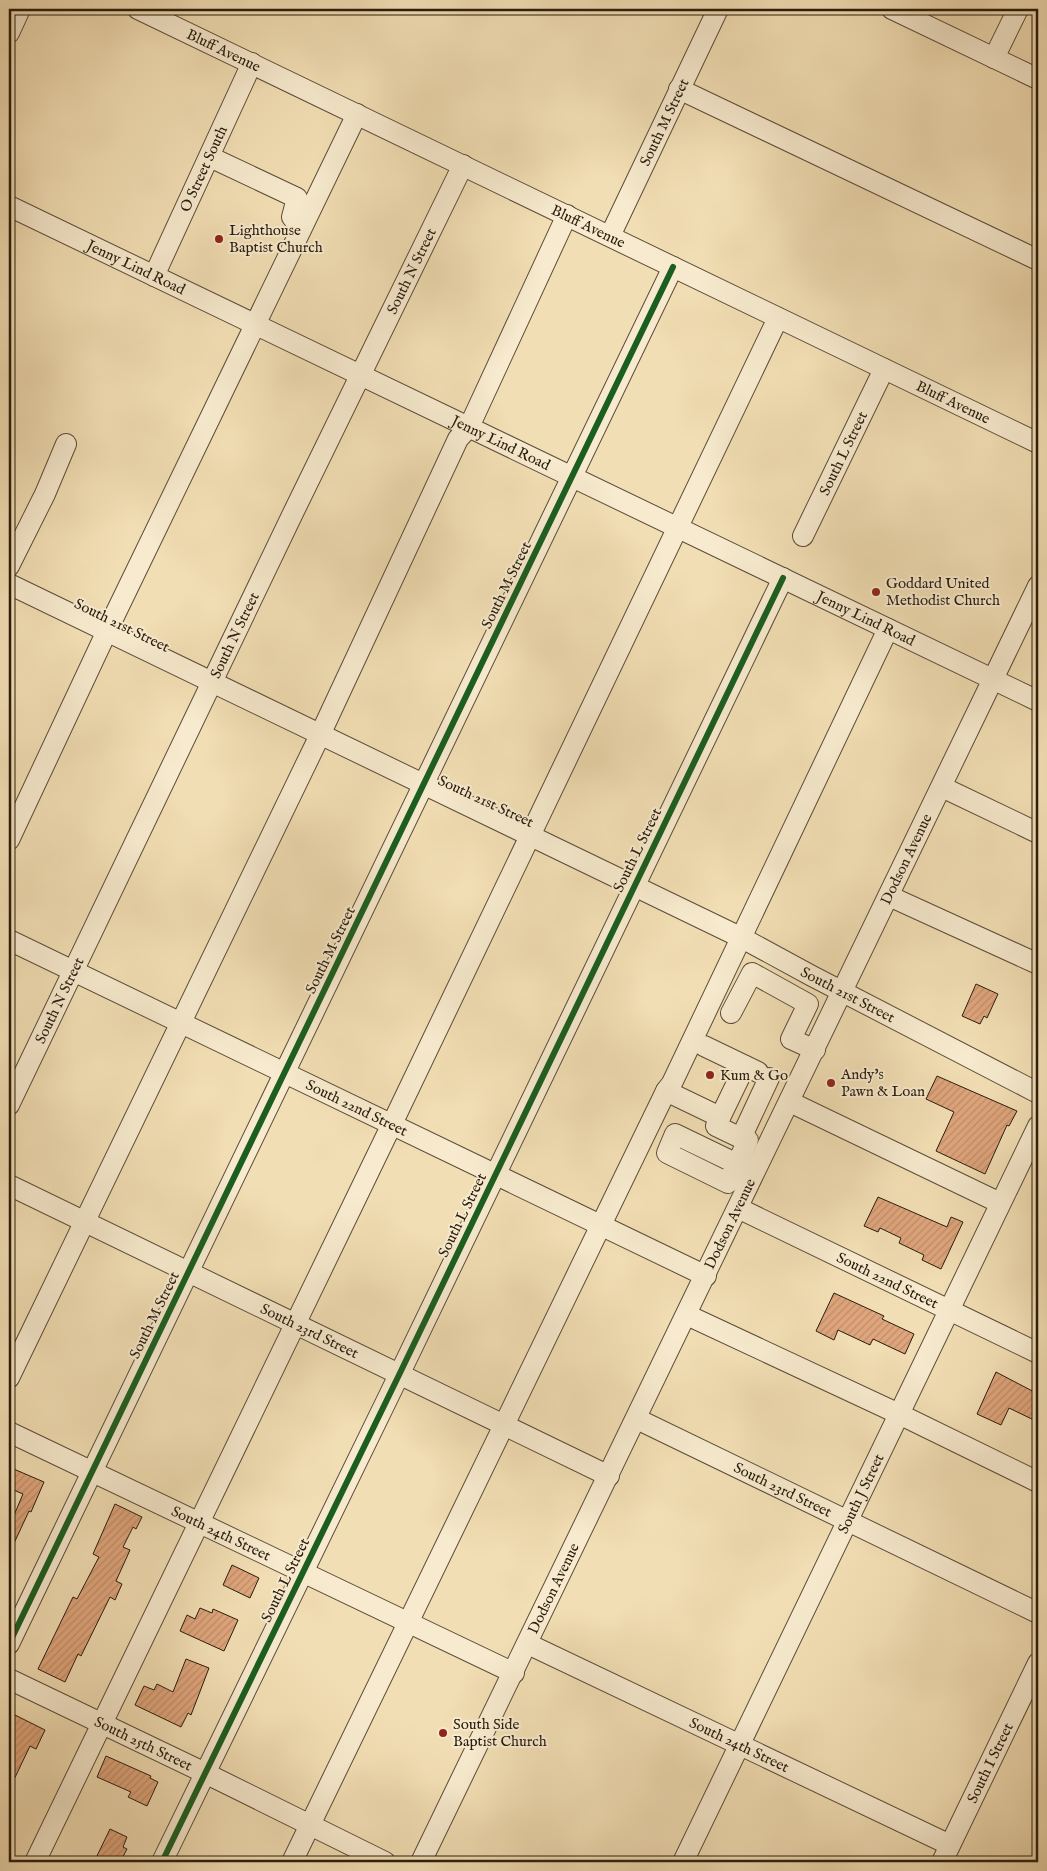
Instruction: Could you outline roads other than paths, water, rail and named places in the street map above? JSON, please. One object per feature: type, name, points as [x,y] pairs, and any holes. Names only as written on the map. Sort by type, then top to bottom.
[{"type":"street","points":[[9,33],[20,9]]},
{"type":"street","name":"Bluff Avenue","points":[[138,9],[1038,443]]},
{"type":"street","name":"South M Street","points":[[610,236],[718,9]]},
{"type":"street","points":[[892,9],[1038,80]]},
{"type":"street","points":[[994,58],[1018,9]]},
{"type":"street","name":"O Street South","points":[[154,276],[210,157],[232,102],[252,63]]},
{"type":"street","points":[[679,89],[1038,260]]},
{"type":"street","points":[[9,840],[107,631],[357,114]]},
{"type":"street","points":[[210,157],[297,198],[292,217],[301,229]]},
{"type":"street","name":"South N Street","points":[[9,1105],[463,165]]},
{"type":"street","name":"Jenny Lind Road","points":[[9,206],[1038,701]]},
{"type":"street","points":[[9,1378],[320,735],[458,439],[469,427],[567,215]]},
{"type":"street","name":"South M Street","points":[[9,1644],[673,267]]},
{"type":"street","points":[[34,1862],[392,1124],[778,318]]},
{"type":"street","name":"South L Street","points":[[803,536],[884,369]]},
{"type":"street","points":[[9,566],[45,494],[66,444]]},
{"type":"street","name":"South L Street","points":[[162,1862],[496,1175],[782,578]]},
{"type":"street","name":"South 21st Street","points":[[9,584],[742,938],[1038,1093]]},
{"type":"street","name":"Dodson Avenue","points":[[421,1862],[637,1419],[1038,586]]},
{"type":"street","points":[[292,1862],[600,1226],[666,1091],[672,1083],[888,628]]},
{"type":"street","points":[[942,787],[1038,833]]},
{"type":"street","points":[[889,896],[1038,964]]},
{"type":"street","name":"South 22nd Street","points":[[9,940],[706,1276]]},
{"type":"street","points":[[731,1013],[765,951]]},
{"type":"street","points":[[752,974],[831,1016]]},
{"type":"street","points":[[808,1004],[791,1039],[815,1050]]},
{"type":"street","points":[[704,1046],[769,1078],[792,1096],[1000,1203]]},
{"type":"street","points":[[745,1066],[716,1126],[767,1149]]},
{"type":"street","points":[[749,1185],[734,1170],[744,1139],[769,1078]]},
{"type":"street","points":[[666,1091],[720,1117]]},
{"type":"street","name":"South J Street","points":[[683,1862],[1038,1126]]},
{"type":"street","name":"South 23rd Street","points":[[9,1186],[609,1476]]},
{"type":"street","name":"South 22nd Street","points":[[738,1208],[1038,1353]]},
{"type":"street","points":[[687,1315],[1038,1482]]},
{"type":"street","name":"South 23rd Street","points":[[637,1419],[1038,1613]]},
{"type":"street","name":"South 24th Street","points":[[9,1432],[514,1673]]},
{"type":"street","name":"South 24th Street","points":[[528,1644],[739,1744],[946,1854]]},
{"type":"street","name":"South I Street","points":[[946,1854],[1038,1663]]},
{"type":"street","name":"South 25th Street","points":[[9,1679],[103,1723],[385,1862]]},
{"type":"place","name":"Lighthouse Baptist Church","points":[[219,239]]},
{"type":"place","name":"Goddard United Methodist Church","points":[[876,592]]},
{"type":"place","name":"Kum & Go","points":[[710,1075]]},
{"type":"place","name":"Andy's Pawn & Loan","points":[[831,1083]]},
{"type":"place","name":"South Side Baptist Church","points":[[443,1733]]}]
